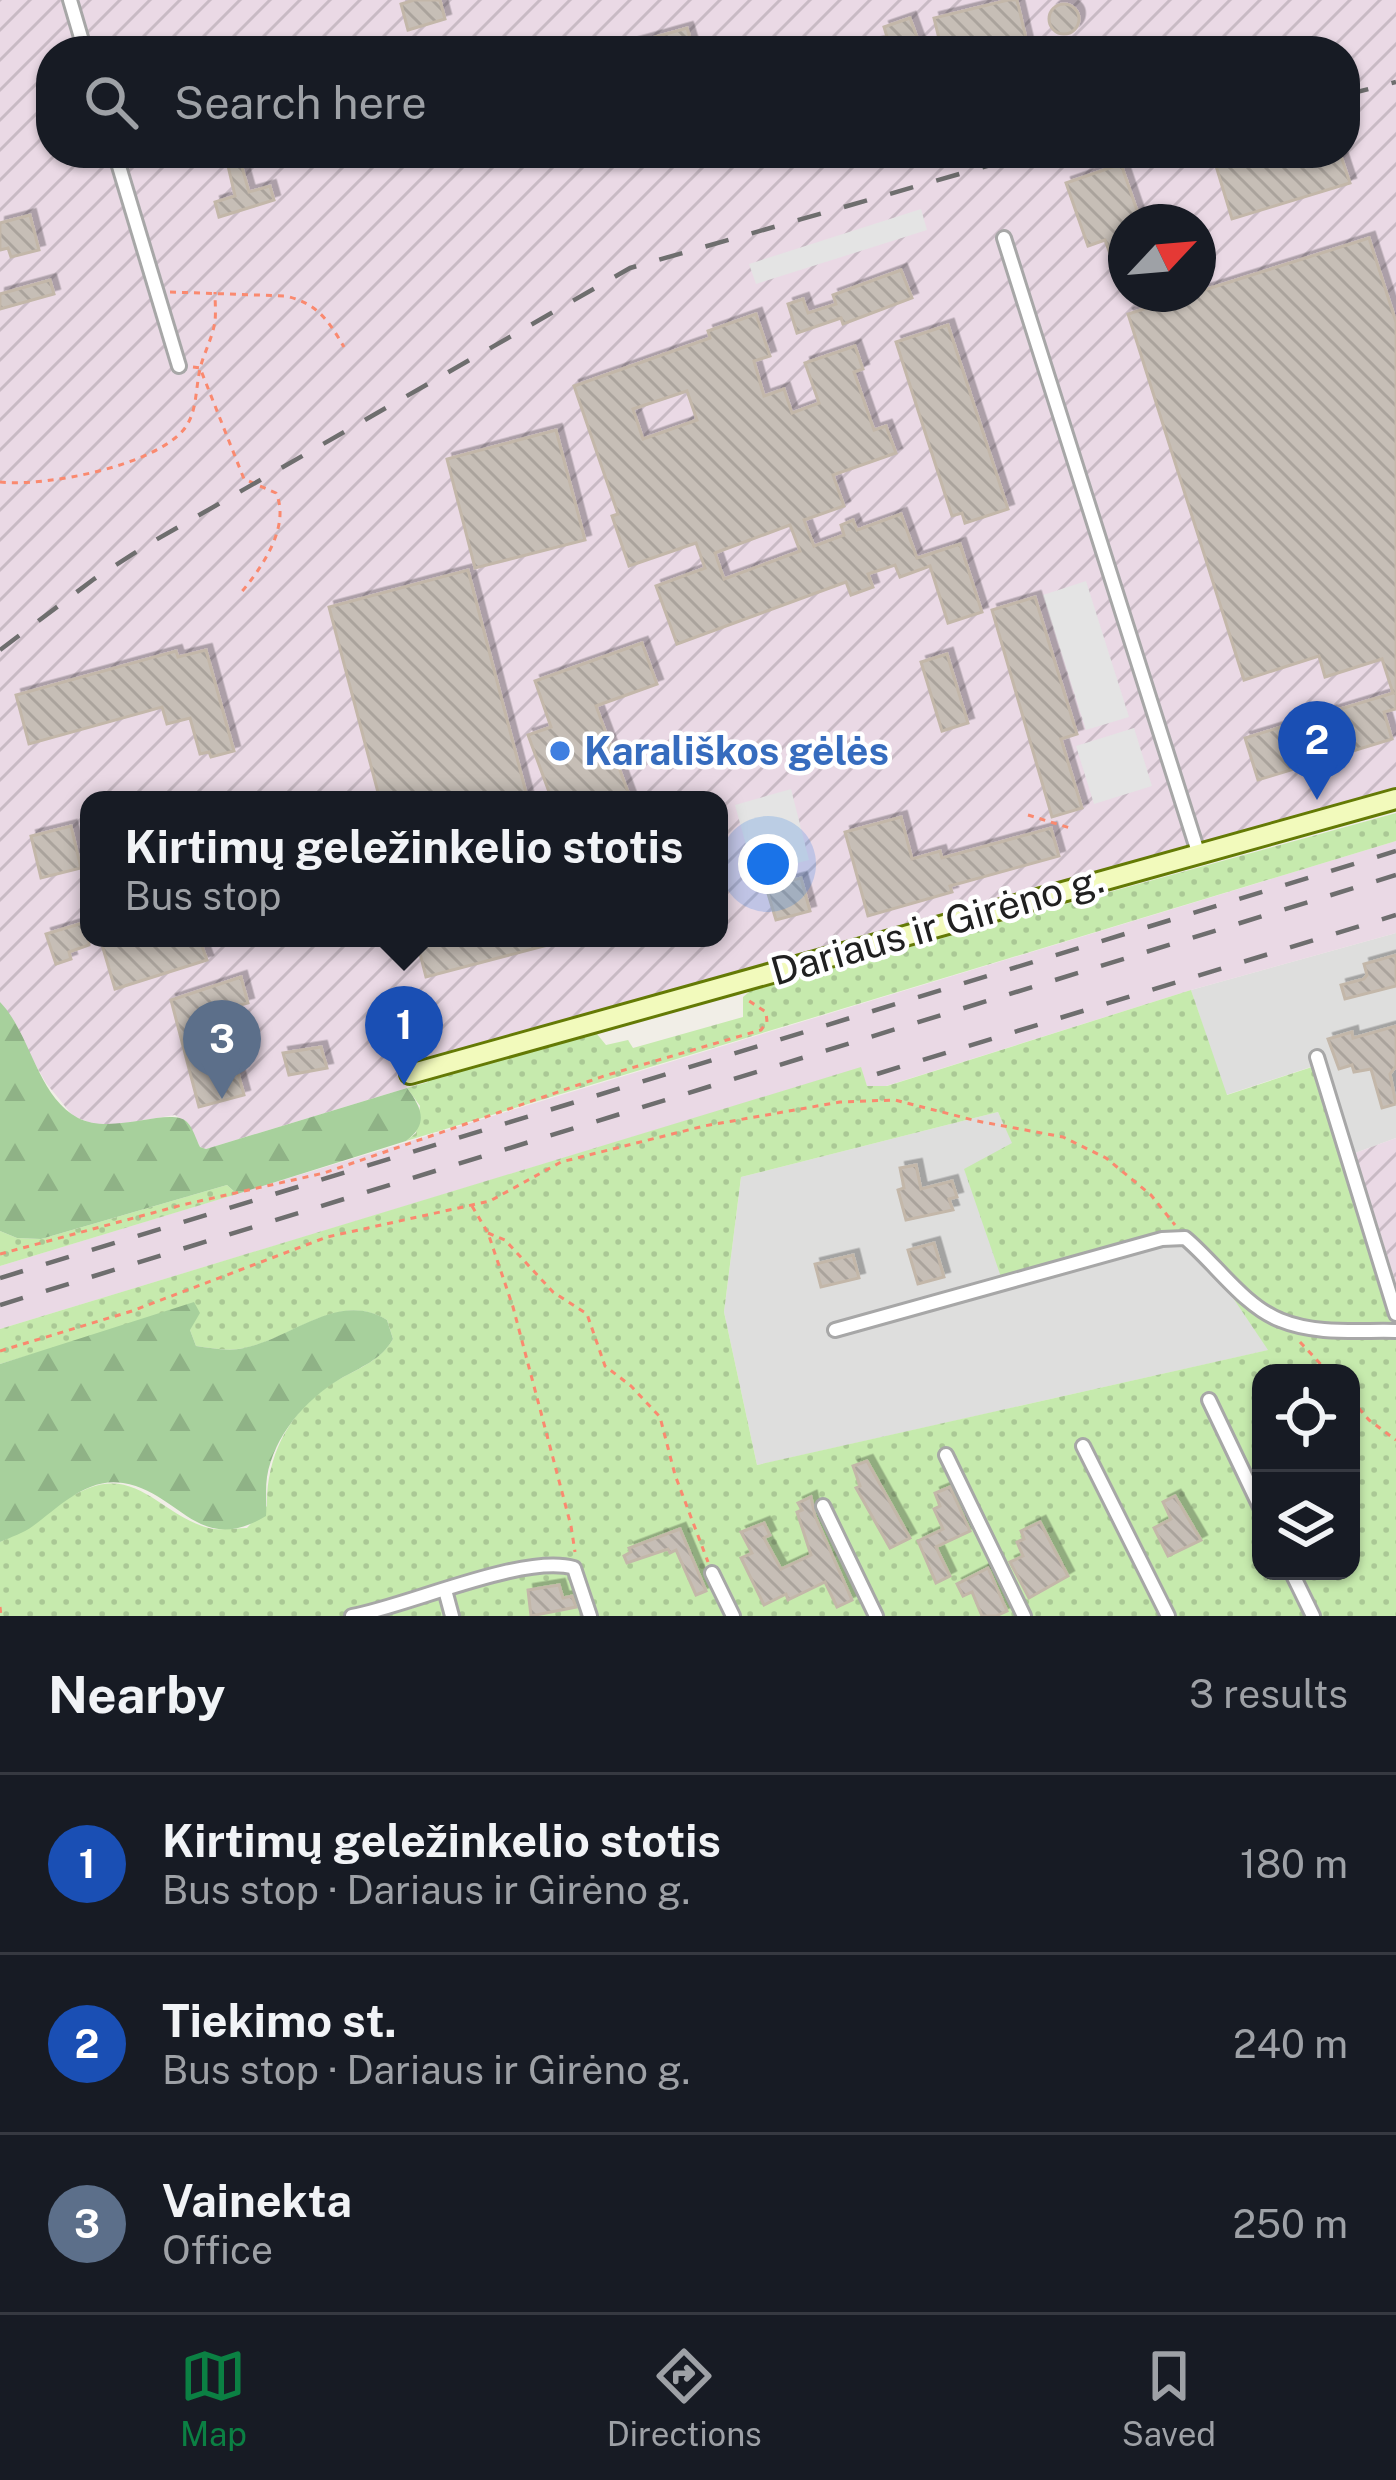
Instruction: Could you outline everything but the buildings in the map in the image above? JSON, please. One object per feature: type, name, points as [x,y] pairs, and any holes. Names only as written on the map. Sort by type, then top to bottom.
[{"type":"street","points":[[70,0],[81,36]]},
{"type":"street","points":[[119,168],[179,366]]},
{"type":"street","points":[[1004,238],[1198,852]]},
{"type":"street","name":"Dariaus ir Girėno g.","points":[[410,1074],[1396,799]]},
{"type":"street","points":[[1317,1057],[1396,1313]]},
{"type":"street","points":[[835,1330],[1162,1239],[1185,1238],[1277,1320],[1330,1330],[1396,1331]]},
{"type":"street","points":[[1209,1400],[1252,1490]]},
{"type":"street","points":[[1083,1446],[1168,1616]]},
{"type":"street","points":[[946,1455],[1024,1616]]},
{"type":"street","points":[[823,1506],[876,1616]]},
{"type":"street","points":[[352,1616],[527,1568],[567,1567],[590,1616]]},
{"type":"street","points":[[712,1573],[733,1616]]},
{"type":"street","points":[[1295,1580],[1312,1616]]},
{"type":"street","points":[[445,1590],[452,1616]]},
{"type":"path","points":[[156,292],[304,300],[322,312],[344,347]]},
{"type":"path","points":[[0,482],[80,476],[162,447],[182,432],[194,413],[200,368],[215,322],[214,292]]},
{"type":"path","points":[[179,366],[200,368]]},
{"type":"path","points":[[200,368],[244,479],[276,493],[281,506],[268,556],[239,595]]},
{"type":"path","points":[[1028,815],[1070,827]]},
{"type":"path","points":[[0,1254],[324,1173],[604,1076],[760,1030],[767,1022],[766,1012],[747,1000],[736,982]]},
{"type":"path","points":[[0,1351],[132,1311],[327,1237],[516,1190],[561,1162],[633,1142],[840,1102],[896,1100],[1064,1137],[1121,1170],[1150,1195],[1185,1238]]},
{"type":"path","points":[[472,1204],[488,1233],[513,1307],[571,1526],[567,1567]]},
{"type":"path","points":[[488,1233],[505,1240],[553,1292],[586,1314],[605,1366],[661,1417],[675,1475],[712,1573]]},
{"type":"path","points":[[1277,1320],[1320,1364]]},
{"type":"path","points":[[1360,1410],[1396,1440]]},
{"type":"path","points":[[0,1607],[2,1616]]},
{"type":"shaded area","points":[[0,0],[1396,0],[1396,788],[401,1065],[407,1088],[206,1149],[200,1147],[188,1123],[175,1115],[101,1127],[73,1116],[46,1083],[0,1002]]},
{"type":"shaded area","points":[[921,209],[927,230],[756,284],[749,264]]},
{"type":"shaded area","points":[[1086,581],[1129,717],[1086,730],[1043,595]]},
{"type":"shaded area","points":[[1134,728],[1152,786],[1094,804],[1076,746]]},
{"type":"shaded area","points":[[791,789],[809,860],[754,874],[735,805]]},
{"type":"shaded area","points":[[1396,841],[1396,933],[1191,990],[886,1086],[867,1086],[860,1068],[0,1329],[0,1266]]},
{"type":"shaded area","points":[[1396,933],[1396,1138],[1355,1153],[1326,1062],[1226,1095],[1191,990]]},
{"type":"shaded area","points":[[998,1112],[1013,1143],[1169,1230],[1221,1280],[1269,1350],[757,1465],[724,1312],[741,1177]]},
{"type":"shaded area","points":[[1396,1138],[1396,1283],[1355,1153]]},
{"type":"green space","points":[[1396,813],[1396,841],[406,1141],[416,1133],[420,1106],[407,1088],[428,1082],[428,1078],[587,1034],[597,1034],[606,1045],[628,1040],[633,1048],[743,1017],[743,997],[750,991]]},
{"type":"green space","points":[[1191,990],[1227,1095],[1315,1066],[1396,1338],[1396,1616],[0,1616],[0,1542],[89,1488],[123,1485],[209,1528],[247,1528],[267,1506],[275,1456],[299,1413],[324,1389],[379,1356],[393,1339],[387,1320],[351,1310],[238,1349],[196,1346],[190,1330],[73,1342],[0,1364],[0,1329],[861,1067],[867,1086],[887,1086]],"holes":[[[998,1112],[1012,1143],[964,1169],[1001,1277],[1169,1230],[1221,1280],[1268,1350],[757,1465],[724,1312],[741,1177]]]},
{"type":"green space","points":[[0,1002],[53,1095],[64,1108],[92,1123],[179,1118],[206,1149],[407,1088],[419,1109],[420,1122],[406,1141],[237,1194],[227,1185],[41,1239],[17,1238],[0,1231]]},
{"type":"green space","points":[[227,1185],[237,1194],[0,1266],[0,1231],[17,1238],[41,1239]]},
{"type":"green space","points":[[194,1302],[200,1313],[190,1330],[196,1346],[244,1348],[351,1310],[387,1320],[393,1339],[376,1358],[315,1397],[293,1421],[271,1462],[266,1516],[243,1527],[206,1526],[143,1489],[110,1482],[86,1489],[0,1542],[0,1364]]},
{"type":"railway","points":[[1360,91],[1396,82]]},
{"type":"railway","points":[[0,650],[147,545],[630,268],[980,168]]},
{"type":"railway","points":[[0,1278],[1396,851]]},
{"type":"railway","points":[[0,1305],[1396,875]]},
{"type":"railway","points":[[877,1074],[1396,915]]},
{"type":"place","name":"Karališkos gėlės","points":[[560,751]]},
{"type":"place","name":"Tiekimo st.","points":[[1317,800]]},
{"type":"place","name":"Kirtimų geležinkelio stotis","points":[[404,1085]]},
{"type":"place","name":"Vainekta","points":[[222,1099]]}]
